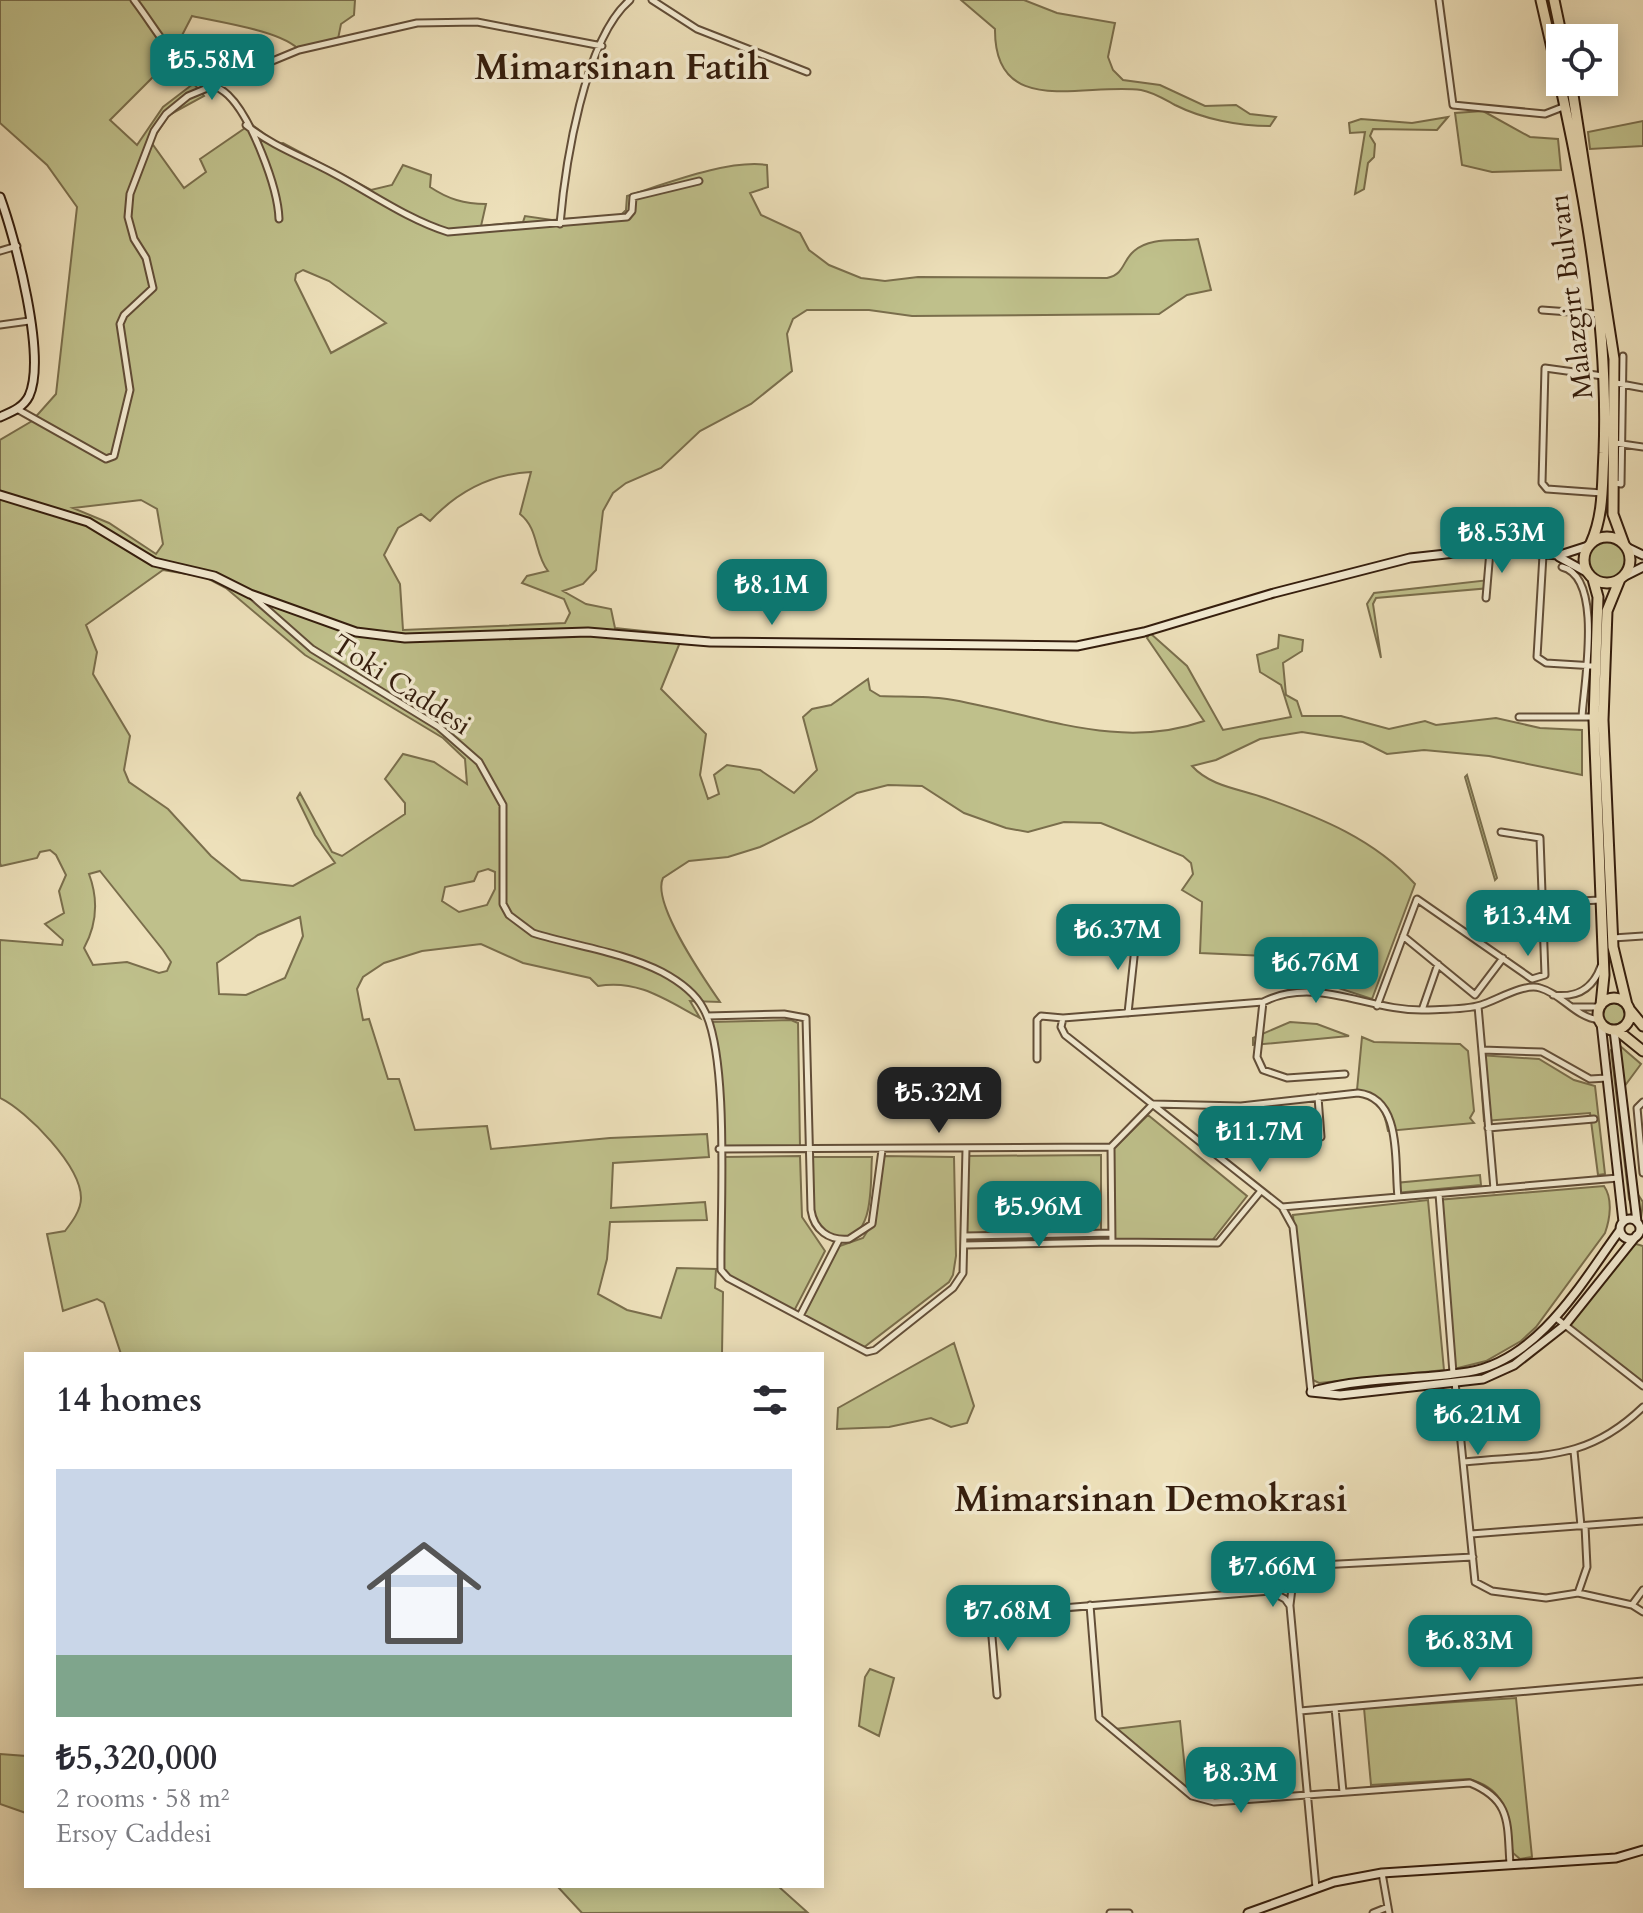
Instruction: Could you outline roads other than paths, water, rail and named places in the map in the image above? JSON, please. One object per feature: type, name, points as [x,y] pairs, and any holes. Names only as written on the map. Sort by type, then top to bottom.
[{"type":"highway","name":"Malazgirt Bulvarı","points":[[1541,0],[1564,106],[1604,376],[1601,515],[1589,545]]},
{"type":"highway","points":[[1554,0],[1559,24]]},
{"type":"highway","name":"Malazgirt Bulvarı","points":[[1574,96],[1620,384],[1614,519],[1625,545]]},
{"type":"highway","points":[[1616,1030],[1627,1023],[1628,1006],[1612,938],[1603,720],[1607,611],[1630,562],[1625,545],[1609,537],[1589,545],[1584,558],[1598,597],[1591,666],[1603,958],[1600,1022],[1643,1051]]},
{"type":"highway","points":[[1590,576],[1605,583],[1622,578]]},
{"type":"highway","points":[[1600,1006],[1614,998],[1628,1006],[1643,1026]]},
{"type":"street","points":[[134,0],[182,65],[229,97],[272,176],[278,197],[279,219]]},
{"type":"street","points":[[560,224],[565,168],[582,101],[614,18],[630,0]]},
{"type":"street","points":[[652,0],[697,29],[807,72]]},
{"type":"street","points":[[1439,0],[1453,105],[1545,114],[1564,106]]},
{"type":"street","points":[[17,409],[106,459],[114,456],[130,390],[120,324],[124,315],[150,294],[153,285],[146,258],[134,239],[128,217],[130,194],[144,150],[166,114],[212,83],[247,73],[299,50],[417,23],[477,22],[602,46]]},
{"type":"street","points":[[246,125],[278,147],[333,173],[420,223],[448,232],[627,217],[632,211],[633,197],[699,181]]},
{"type":"street","points":[[0,197],[17,246],[29,321],[33,385],[28,398],[17,409],[0,417]]},
{"type":"street","points":[[0,251],[17,246]]},
{"type":"street","points":[[1542,310],[1597,314]]},
{"type":"street","points":[[0,325],[29,321]]},
{"type":"street","points":[[1623,356],[1620,384],[1643,388]]},
{"type":"street","points":[[1602,493],[1547,489],[1542,483],[1545,368],[1604,376]]},
{"type":"street","points":[[1619,443],[1643,447]]},
{"type":"street","points":[[0,495],[88,522],[154,562],[192,569],[250,594],[378,637],[588,632],[710,642],[1044,648],[1077,646],[1144,632],[1274,593],[1410,558],[1459,550],[1553,556],[1590,576]]},
{"type":"street","points":[[1553,556],[1589,545]]},
{"type":"street","points":[[1625,545],[1643,555]]},
{"type":"street","points":[[1486,598],[1490,550]]},
{"type":"street","points":[[1543,555],[1537,657],[1546,663],[1591,666]]},
{"type":"street","points":[[1562,567],[1577,575],[1587,596],[1591,666],[1582,717]]},
{"type":"street","points":[[1622,578],[1643,567]]},
{"type":"street","name":"Toki Caddesi","points":[[250,594],[312,649],[439,727],[479,762],[503,805],[503,904],[518,925],[533,933],[660,971],[689,992],[707,1016],[718,1066],[721,1270],[728,1278],[800,1316]]},
{"type":"street","points":[[1519,717],[1594,717]]},
{"type":"street","points":[[1501,832],[1540,838],[1546,973],[1538,980],[1537,987]]},
{"type":"street","points":[[1377,1006],[1417,899],[1538,980]]},
{"type":"street","points":[[1543,903],[1601,900]]},
{"type":"street","points":[[1128,1013],[1137,929]]},
{"type":"street","points":[[1403,936],[1476,995],[1503,958]]},
{"type":"street","points":[[1612,938],[1643,936]]},
{"type":"street","points":[[1552,995],[1566,996],[1583,991],[1596,977],[1603,958]]},
{"type":"street","points":[[1422,1010],[1438,964]]},
{"type":"street","points":[[1037,1059],[1038,1018],[1263,1002],[1284,992],[1310,990],[1377,1006],[1422,1010],[1478,1006],[1537,987],[1600,1022],[1619,1178],[1621,1226],[1625,1237],[1639,1231]]},
{"type":"street","points":[[1263,1002],[1257,1057],[1263,1070],[1282,1078],[1345,1074]]},
{"type":"street","points":[[1478,1006],[1494,1189]]},
{"type":"street","points":[[1568,1006],[1600,1006]]},
{"type":"street","points":[[707,1016],[784,1014],[806,1018],[812,1218],[822,1232],[839,1240],[859,1235],[874,1221],[882,1150]]},
{"type":"street","points":[[1063,1018],[1061,1027],[1065,1035],[1282,1207],[1293,1227],[1311,1392]]},
{"type":"street","points":[[1311,1392],[1340,1395],[1483,1379],[1514,1365],[1565,1325],[1639,1231],[1616,1030]]},
{"type":"street","points":[[1482,1050],[1542,1052],[1590,1079],[1607,1078]]},
{"type":"street","points":[[719,1149],[1111,1147],[1153,1104],[1241,1106],[1363,1093],[1385,1106],[1389,1112],[1398,1197]]},
{"type":"street","points":[[1318,1097],[1321,1137]]},
{"type":"street","points":[[1643,1102],[1637,1108],[1643,1173]]},
{"type":"street","points":[[1488,1128],[1594,1119]]},
{"type":"street","points":[[1111,1147],[1112,1242]]},
{"type":"street","points":[[839,1240],[800,1316],[867,1352],[875,1350],[953,1288],[963,1273],[966,1149]]},
{"type":"street","points":[[1282,1207],[1619,1178]]},
{"type":"street","points":[[964,1245],[1218,1243],[1260,1192]]},
{"type":"street","points":[[1439,1194],[1453,1373]]},
{"type":"street","points":[[1311,1392],[1339,1384],[1453,1373],[1496,1364],[1556,1318],[1621,1226],[1631,1219],[1639,1231]]},
{"type":"street","points":[[965,1236],[1112,1233]]},
{"type":"street","points":[[1556,1318],[1643,1386]]},
{"type":"street","points":[[1455,1382],[1475,1582],[1483,1588],[1546,1598],[1578,1593],[1632,1605],[1643,1612]]},
{"type":"street","points":[[1464,1462],[1574,1451],[1611,1435],[1643,1407]]},
{"type":"street","points":[[1574,1451],[1587,1567],[1578,1593]]},
{"type":"street","points":[[1471,1534],[1643,1521]]},
{"type":"street","points":[[1316,1888],[1290,1606],[1294,1572],[1301,1566],[1473,1557]]},
{"type":"street","points":[[1632,1605],[1643,1590]]},
{"type":"street","points":[[997,1695],[990,1614],[1270,1591],[1285,1599],[1290,1606]]},
{"type":"street","points":[[1090,1605],[1099,1718],[1202,1801],[1470,1783],[1486,1789],[1503,1808],[1507,1819],[1510,1864]]},
{"type":"street","points":[[1300,1711],[1643,1681]]},
{"type":"street","points":[[1335,1708],[1343,1792]]},
{"type":"street","points":[[1248,1913],[1316,1888],[1382,1873],[1616,1858],[1643,1850]]},
{"type":"street","points":[[1373,1913],[1388,1910],[1382,1873]]},
{"type":"street","points":[[1110,1913],[1129,1913]]},
{"type":"district","name":"Mimarsinan Fatih","points":[[622,66]]},
{"type":"district","name":"Mimarsinan Demokrasi","points":[[1151,1498]]}]
